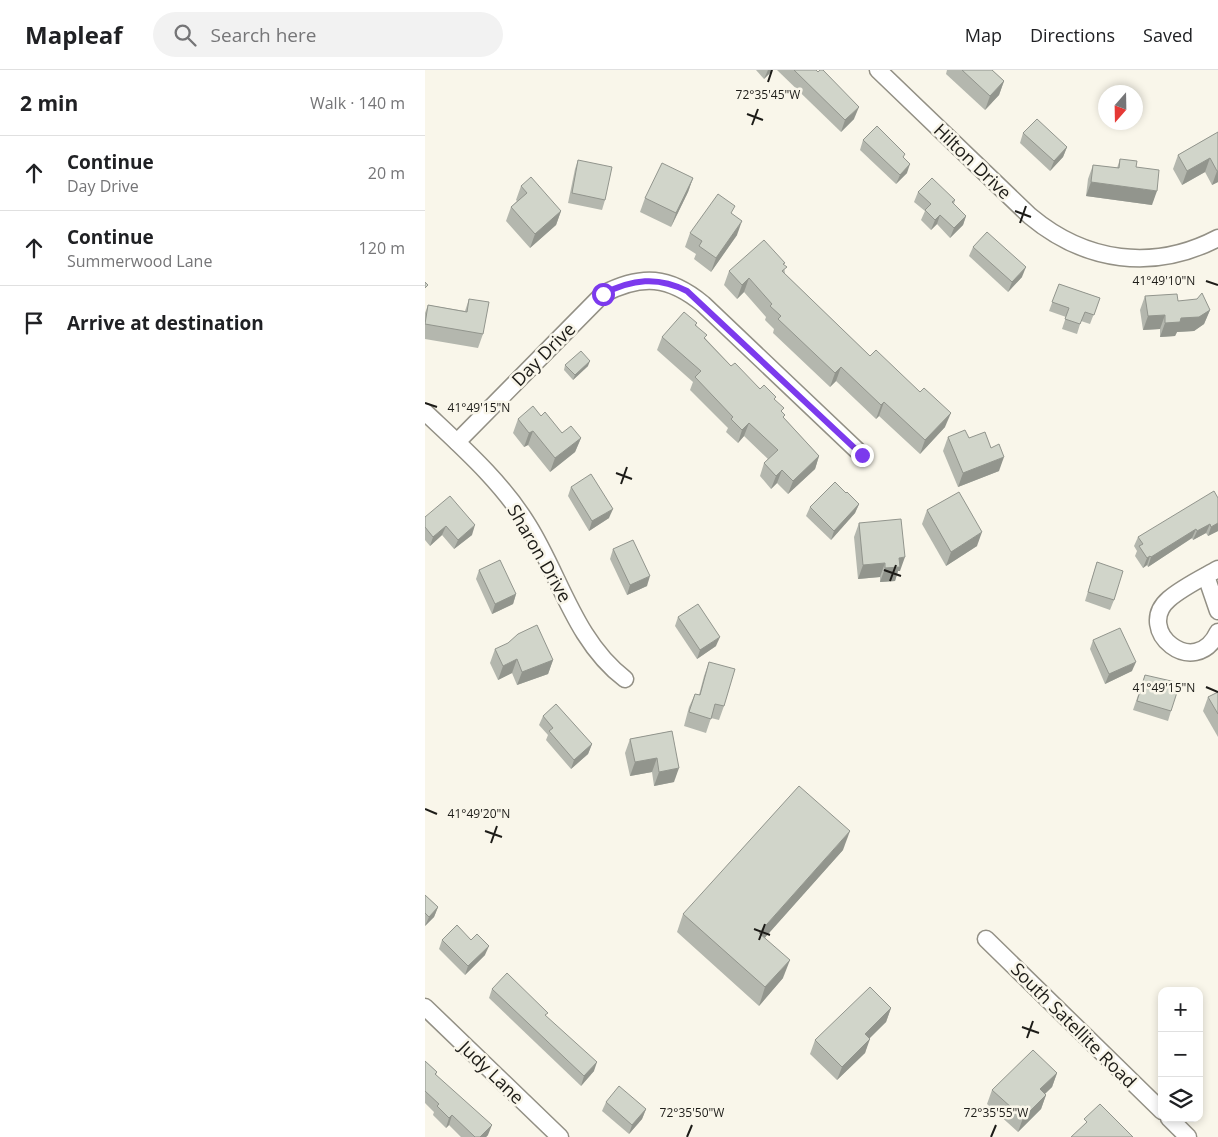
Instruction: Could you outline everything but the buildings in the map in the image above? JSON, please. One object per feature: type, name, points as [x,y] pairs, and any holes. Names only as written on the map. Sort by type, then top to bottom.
[{"type":"street","name":"Hilton Drive","points":[[878,70],[1030,216],[1047,230],[1067,242],[1088,251],[1116,257],[1147,259],[1204,246],[1218,238]]},
{"type":"street","name":"Day Drive","points":[[457,442],[603,294],[622,284],[638,281],[671,283],[687,291],[862,455]]},
{"type":"street","name":"Sharon Drive","points":[[425,412],[457,442],[511,501],[528,525],[591,645],[607,666],[625,679]]},
{"type":"street","points":[[1218,611],[1212,572],[1169,599],[1159,616],[1159,626],[1167,644],[1185,652],[1205,648],[1213,642],[1218,632]]},
{"type":"street","name":"South Satellite Road","points":[[986,939],[1158,1107]]},
{"type":"street","name":"Judy Lane","points":[[425,1007],[559,1137]]},
{"type":"street","points":[[1173,1122],[1188,1137]]},
{"type":"route","points":[[603,294],[622,284],[653,280],[671,283],[687,291],[862,455]]}]
